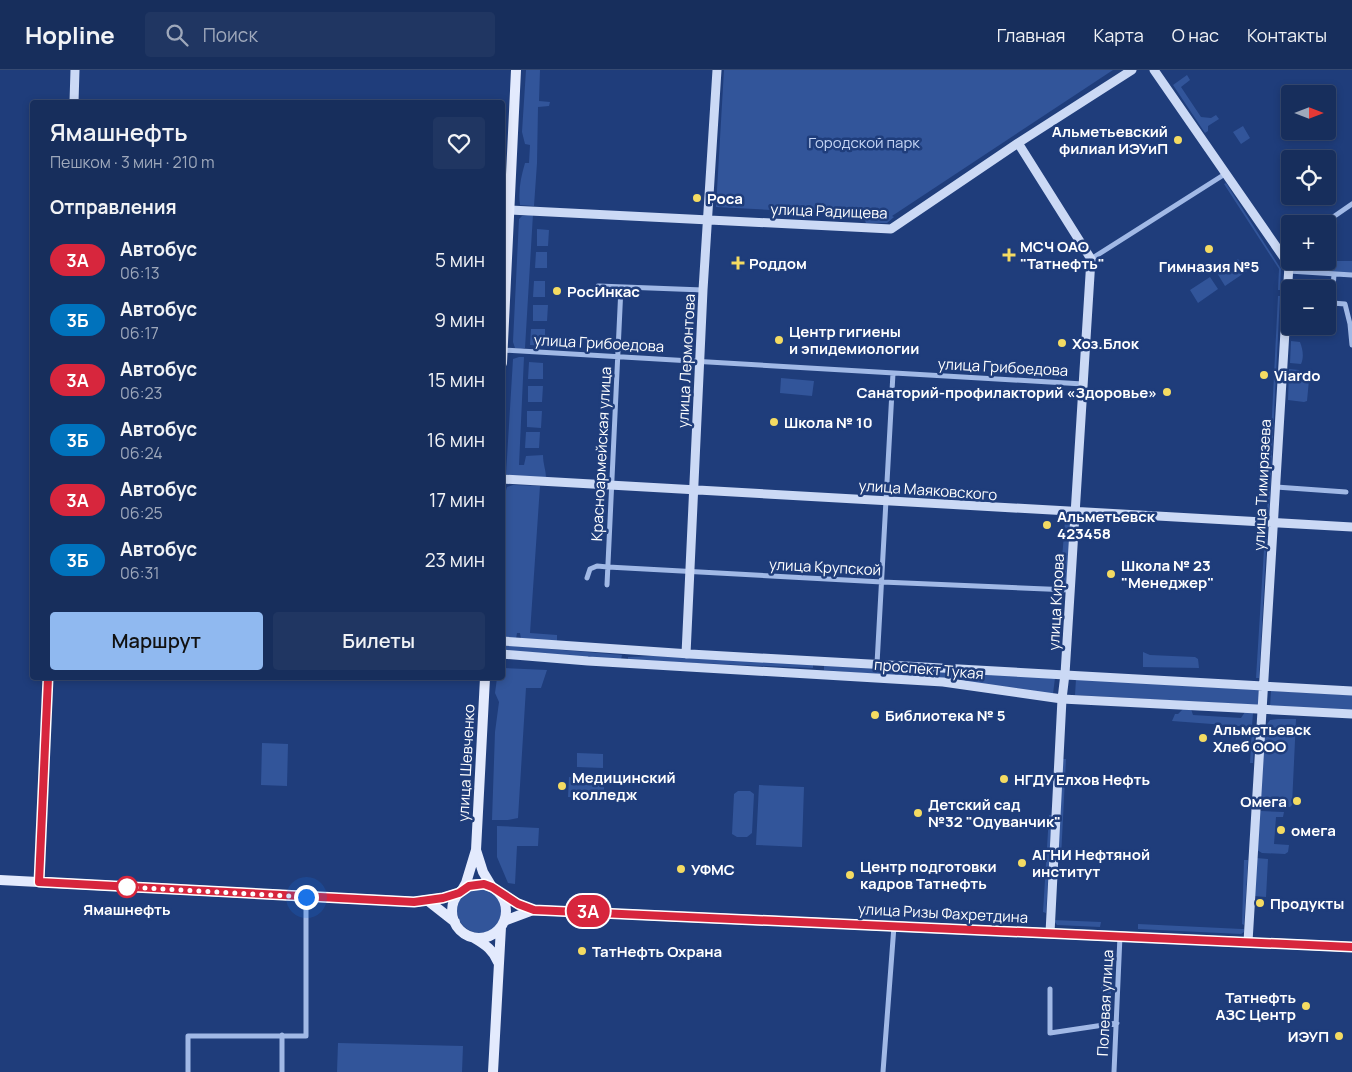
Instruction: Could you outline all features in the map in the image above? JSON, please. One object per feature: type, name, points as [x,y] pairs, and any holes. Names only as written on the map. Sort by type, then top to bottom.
[{"type":"main road","points":[[505,310],[516,70]]},
{"type":"main road","name":"улица Шевченко","points":[[476,850],[485,680]]},
{"type":"main road","points":[[476,850],[483,872],[492,887],[518,904],[534,910]]},
{"type":"main road","points":[[455,922],[453,907],[461,892],[476,850]]},
{"type":"main road","points":[[0,880],[414,902],[443,898],[461,892],[476,884],[492,887]]},
{"type":"main road","points":[[493,1072],[498,963],[506,907],[500,894]]},
{"type":"main road","points":[[427,900],[455,922],[462,932],[490,948],[495,954],[498,963]]},
{"type":"main road","points":[[473,937],[492,935],[503,924],[534,910]]},
{"type":"main road","name":"улица Ризы Фахретдина","points":[[534,910],[1352,947]]},
{"type":"street","points":[[74,100],[75,70]]},
{"type":"street","name":"улица Лермонтова","points":[[686,654],[703,290],[717,70]]},
{"type":"street","name":"улица Радищева","points":[[510,210],[891,229],[1018,143],[1132,70]]},
{"type":"street","name":"улица Тимирязева","points":[[1154,70],[1289,265],[1248,942]]},
{"type":"street","points":[[1018,143],[1091,259],[1225,174]]},
{"type":"street","points":[[1336,215],[1352,204]]},
{"type":"street","name":"улица Кирова","points":[[1050,933],[1062,699],[1091,259]]},
{"type":"street","points":[[1289,271],[1352,275]]},
{"type":"street","points":[[1334,274],[1332,303],[1345,304],[1352,344]]},
{"type":"street","points":[[598,286],[703,290]]},
{"type":"street","name":"Красноармейская улица","points":[[608,585],[621,286]]},
{"type":"street","name":"улица Грибоедова","points":[[505,350],[1083,384]]},
{"type":"street","points":[[877,664],[893,373]]},
{"type":"street","name":"улица Маяковского","points":[[505,479],[886,500],[1075,513],[1352,527]]},
{"type":"street","points":[[1276,488],[1346,492]]},
{"type":"street","name":"улица Крупской","points":[[587,578],[590,569],[593,567],[608,567],[1070,590]]},
{"type":"street","name":"проспект Тукая","points":[[505,641],[686,654],[1352,691]]},
{"type":"street","points":[[625,662],[626,650]]},
{"type":"street","name":"проспект Тукая","points":[[505,654],[943,682],[1062,699],[1352,714]]},
{"type":"street","points":[[815,674],[816,661]]},
{"type":"street","points":[[39,882],[48,680]]},
{"type":"street","points":[[188,1072],[188,1036],[306,1036],[306,897]]},
{"type":"street","points":[[883,1072],[894,926]]},
{"type":"street","name":"Полевая улица","points":[[1114,1072],[1120,936]]},
{"type":"street","points":[[1050,989],[1050,1033],[1116,1023]]},
{"type":"street","points":[[282,1036],[282,1072]]},
{"type":"green space","points":[[526,70],[540,70],[539,101],[550,102],[549,106],[538,107],[534,206],[520,205],[519,199],[525,163],[529,163],[530,145],[525,144],[522,132]]},
{"type":"green space","name":"Городской парк","points":[[724,70],[1113,70],[892,216],[894,217],[887,223],[866,223],[863,216],[882,216],[716,207]]},
{"type":"green space","points":[[1187,75],[1190,80],[1181,87],[1201,117],[1211,118],[1216,115],[1219,119],[1208,126],[1208,131],[1205,133],[1173,85]]},
{"type":"green space","points":[[1243,126],[1250,138],[1241,144],[1233,132]]},
{"type":"green space","points":[[1226,183],[1281,269],[1280,290],[1278,290],[1279,269],[1224,184]]},
{"type":"green space","points":[[533,214],[525,348],[520,349],[515,348],[513,342],[519,219],[522,216]]},
{"type":"green space","points":[[537,229],[549,230],[548,246],[537,246]]},
{"type":"green space","points":[[536,252],[547,252],[547,268],[535,268]]},
{"type":"green space","points":[[1238,259],[1247,271],[1225,286],[1217,273]]},
{"type":"green space","points":[[1336,261],[1352,261],[1352,274],[1297,271],[1336,270]]},
{"type":"green space","points":[[1210,277],[1218,289],[1198,303],[1190,290]]},
{"type":"green space","points":[[534,281],[545,281],[545,297],[533,297]]},
{"type":"green space","points":[[1278,296],[1280,296],[1269,514],[1267,513]]},
{"type":"green space","points":[[533,305],[548,305],[547,321],[533,321]]},
{"type":"green space","points":[[531,329],[545,329],[545,346],[530,345]]},
{"type":"green space","points":[[1291,341],[1300,342],[1303,353],[1301,364],[1290,363]]},
{"type":"green space","points":[[524,357],[519,465],[524,465],[526,456],[543,455],[546,478],[509,476],[506,474],[513,359]]},
{"type":"green space","points":[[529,362],[543,363],[543,379],[528,379]]},
{"type":"green space","points":[[1289,369],[1299,370],[1302,379],[1309,380],[1307,401],[1288,400]]},
{"type":"green space","points":[[781,378],[814,381],[812,396],[780,393]]},
{"type":"green space","points":[[528,386],[543,386],[542,402],[528,402]]},
{"type":"green space","points":[[527,411],[542,411],[541,428],[527,427]]},
{"type":"green space","points":[[526,432],[540,432],[539,448],[525,448]]},
{"type":"green space","points":[[513,485],[540,486],[530,633],[557,635],[557,641],[521,639],[520,633],[517,633],[516,639],[505,637],[505,494],[507,487]]},
{"type":"green space","points":[[1065,521],[1072,522],[1066,585],[1060,584]]},
{"type":"green space","points":[[1265,533],[1267,533],[1259,678],[1256,678]]},
{"type":"green space","points":[[505,645],[622,655],[621,660],[505,650]]},
{"type":"green space","points":[[1143,652],[1150,655],[1195,657],[1198,659],[1199,668],[1143,667]]},
{"type":"green space","points":[[673,655],[813,663],[813,668],[628,660],[628,657]]},
{"type":"green space","points":[[824,664],[1055,678],[1053,694],[946,680],[824,670]]},
{"type":"green space","points":[[505,668],[547,670],[541,688],[526,688],[518,818],[508,820],[492,820],[495,732],[499,702],[495,693],[497,680],[505,680]]},
{"type":"green space","points":[[1076,679],[1259,690],[1259,705],[1075,695]]},
{"type":"green space","points":[[1271,691],[1352,695],[1352,712],[1270,707]]},
{"type":"green space","points":[[1183,709],[1191,709],[1193,715],[1241,718],[1245,712],[1253,713],[1252,726],[1255,727],[1253,763],[1250,763],[1252,727],[1172,721],[1175,714],[1178,714]]},
{"type":"green space","points":[[1296,719],[1292,805],[1290,807],[1265,805],[1259,802],[1263,730],[1270,720]]},
{"type":"green space","points":[[262,743],[288,744],[287,786],[261,785]]},
{"type":"green space","points":[[577,753],[603,754],[603,768],[577,767]]},
{"type":"green space","points":[[1059,759],[1066,759],[1061,858],[1054,858]]},
{"type":"green space","points":[[569,777],[604,779],[604,799],[568,797]]},
{"type":"green space","points":[[759,785],[804,787],[802,847],[756,845]]},
{"type":"green space","points":[[738,791],[750,791],[754,794],[752,833],[747,837],[737,837],[732,834],[734,794]]},
{"type":"green space","points":[[1259,812],[1284,812],[1283,817],[1276,817],[1274,844],[1289,845],[1288,852],[1285,854],[1262,853],[1257,850]]},
{"type":"green space","points":[[1049,815],[1052,815],[1046,913],[1043,912]]},
{"type":"green space","points":[[497,826],[539,828],[538,846],[517,846],[515,884],[508,883],[497,857]]},
{"type":"green space","points":[[1256,858],[1268,859],[1266,897],[1254,896]]},
{"type":"green space","points":[[1244,860],[1248,860],[1244,925],[1242,924]]},
{"type":"green space","points":[[485,887],[489,888],[499,897],[502,901],[502,919],[493,929],[485,933],[475,933],[467,929],[458,919],[457,905],[461,897],[471,888]]},
{"type":"green space","points":[[1053,920],[1101,922],[1100,927],[1057,925]]},
{"type":"green space","points":[[1138,924],[1244,929],[1244,932],[1241,934],[1138,929]]},
{"type":"green space","points":[[1104,984],[1111,990],[1111,1007],[1106,1010],[1101,1007],[1101,986]]},
{"type":"green space","points":[[338,1043],[463,1046],[462,1072],[337,1072]]},
{"type":"bus line","name":"3А","points":[[48,680],[39,882],[414,902],[443,898],[459,893],[469,886],[484,884],[518,904],[534,910],[1352,947]]},
{"type":"place","name":"Альметьевский филиал ИЭУиП","points":[[1178,140]]},
{"type":"place","name":"Роса","points":[[697,198]]},
{"type":"place","name":"Гимназия №5","points":[[1209,249]]},
{"type":"place","name":"МСЧ ОАО \"Татнефть\"","points":[[1009,255]]},
{"type":"place","name":"Роддом","points":[[738,263]]},
{"type":"place","name":"РосИнкас","points":[[557,291]]},
{"type":"place","name":"Центр гигиены и эпидемиологии","points":[[779,340]]},
{"type":"place","name":"Хоз.Блок","points":[[1062,343]]},
{"type":"place","name":"Viardo","points":[[1264,375]]},
{"type":"place","name":"Санаторий-профилакторий «Здоровье»","points":[[1167,392]]},
{"type":"place","name":"Школа № 10","points":[[774,422]]},
{"type":"place","name":"Альметьевск 423458","points":[[1047,525]]},
{"type":"place","name":"Школа № 23 \"Менеджер\"","points":[[1111,574]]},
{"type":"place","name":"Библиотека № 5","points":[[875,715]]},
{"type":"place","name":"Альметьевск Хлеб ООО","points":[[1203,738]]},
{"type":"place","name":"НГДУ Елхов Нефть","points":[[1004,779]]},
{"type":"place","name":"Медицинский колледж","points":[[562,786]]},
{"type":"place","name":"Омега","points":[[1297,801]]},
{"type":"place","name":"Детский сад №32 \"Одуванчик\"","points":[[918,813]]},
{"type":"place","name":"омега","points":[[1281,830]]},
{"type":"place","name":"АГНИ Нефтяной институт","points":[[1022,863]]},
{"type":"place","name":"УФМС","points":[[681,869]]},
{"type":"place","name":"Центр подготовки кадров Татнефть","points":[[850,875]]},
{"type":"place","name":"Ямашнефть","points":[[127,887]]},
{"type":"place","name":"Продукты","points":[[1260,903]]},
{"type":"place","name":"ТатНефть Охрана","points":[[582,951]]},
{"type":"place","name":"Татнефть АЗС Центр","points":[[1306,1006]]},
{"type":"place","name":"ИЭУП","points":[[1339,1036]]},
{"type":"route","points":[[127,887],[306,897]]}]
